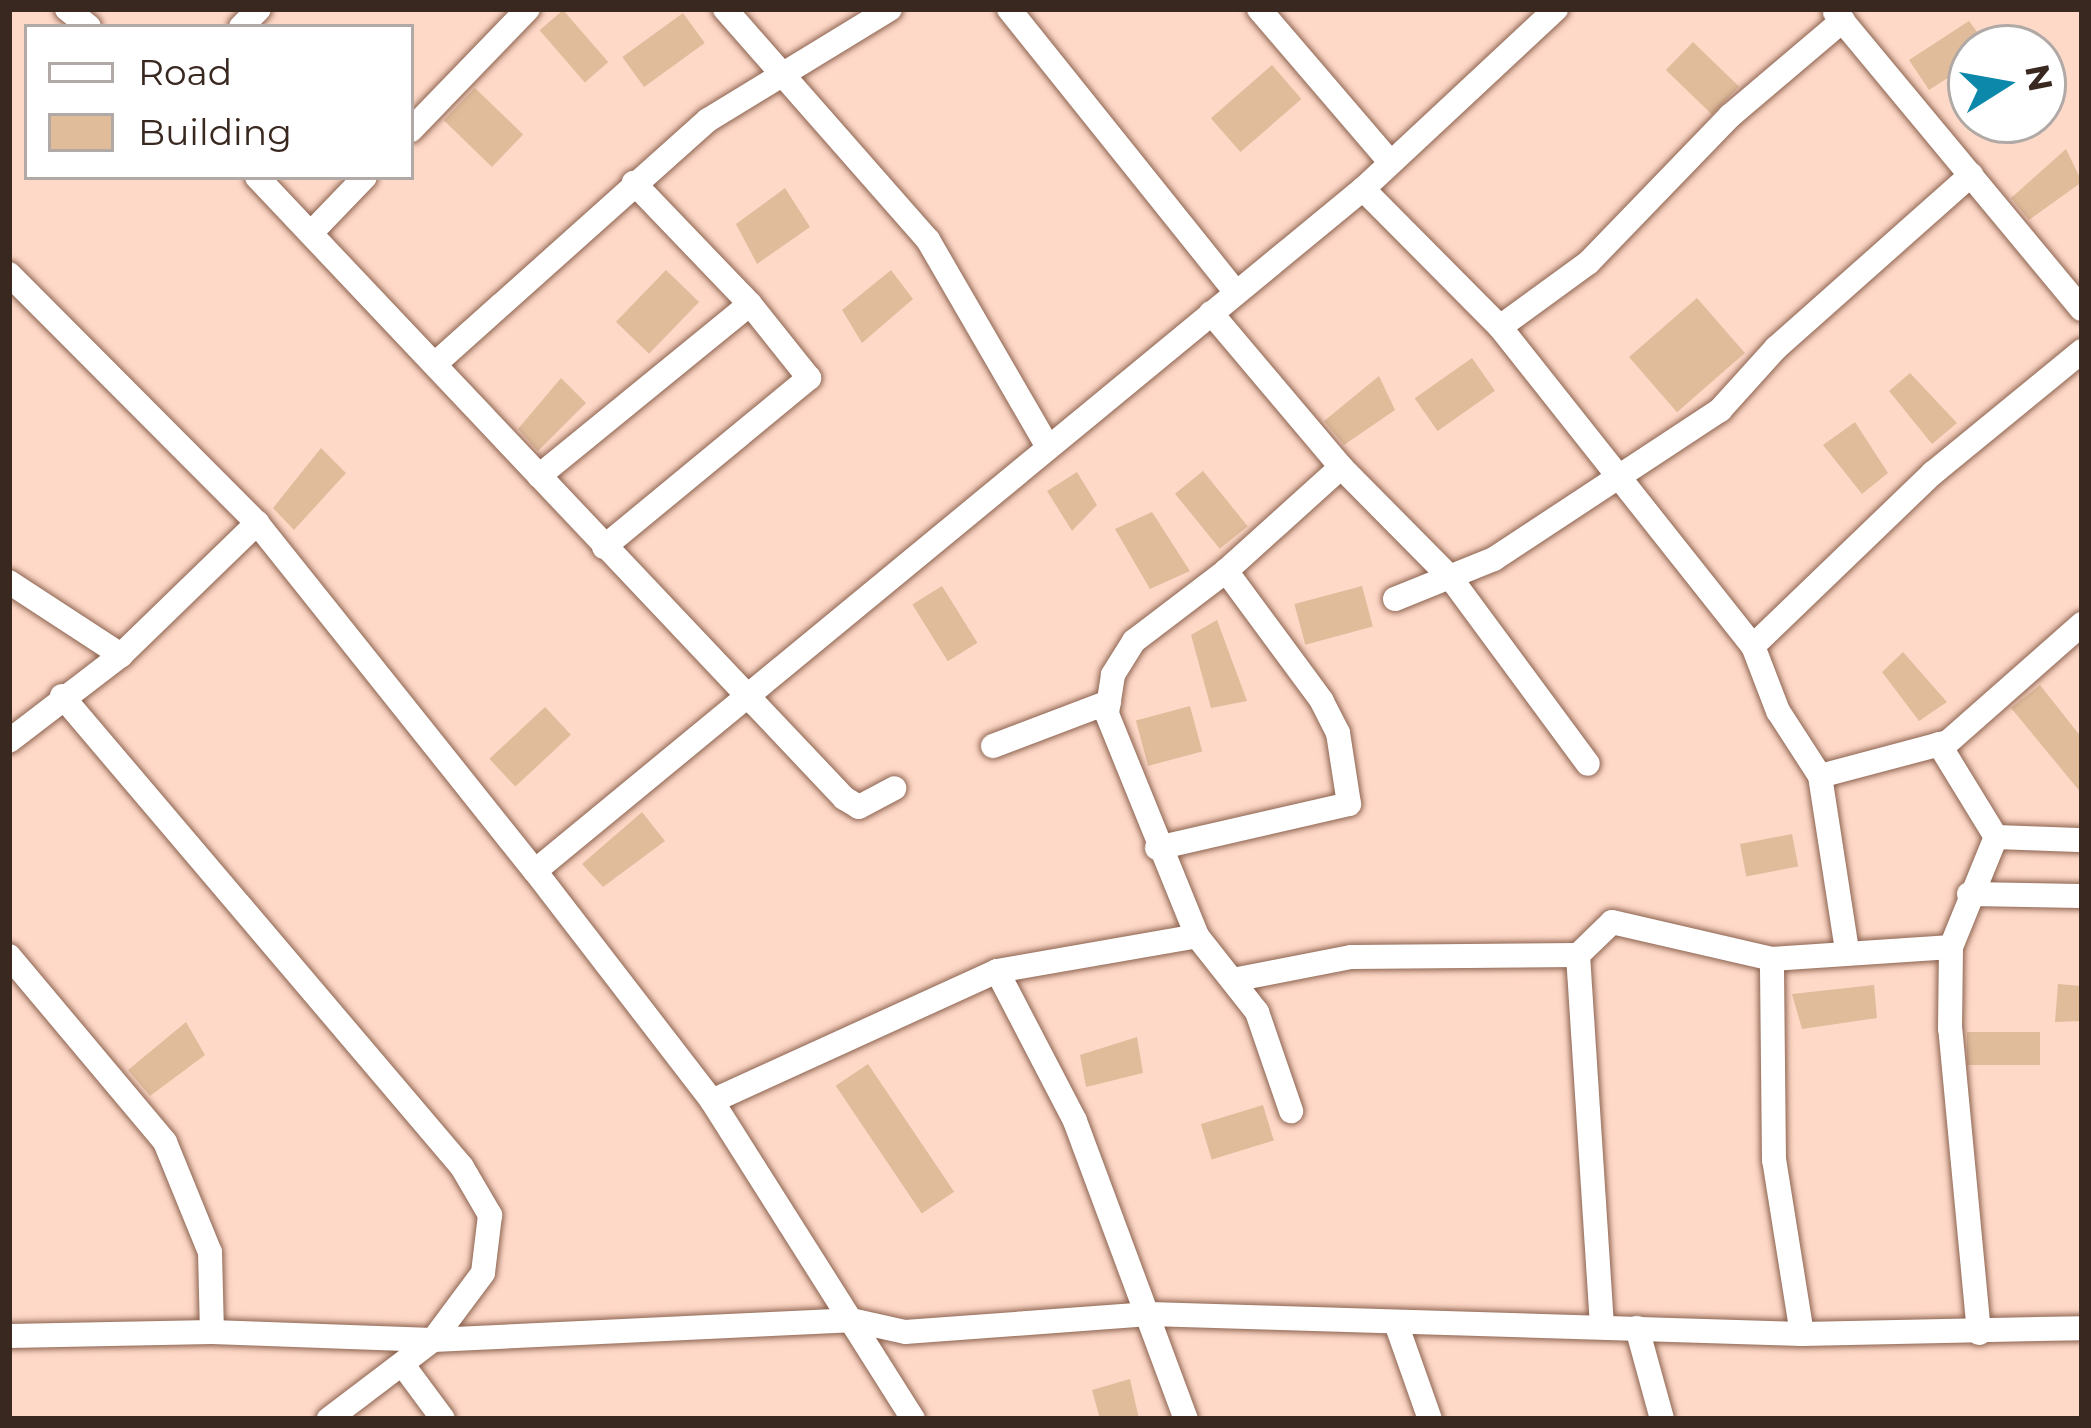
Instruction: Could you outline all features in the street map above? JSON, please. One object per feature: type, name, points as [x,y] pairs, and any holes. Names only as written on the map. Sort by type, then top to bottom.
[{"type":"street","points":[[414,127],[528,9]]},
{"type":"street","points":[[725,9],[754,48],[786,72],[928,240],[1047,445]]},
{"type":"street","points":[[435,364],[708,120],[890,9]]},
{"type":"street","points":[[1009,9],[1236,292]]},
{"type":"street","points":[[1259,9],[1390,162]]},
{"type":"street","points":[[536,871],[1363,188],[1556,9]]},
{"type":"street","points":[[1500,327],[1588,262],[1730,116],[1838,14],[2082,309]]},
{"type":"street","points":[[1395,599],[1450,577],[1617,484],[1720,410],[1776,348],[1971,175]]},
{"type":"street","points":[[259,180],[743,697],[844,798],[859,807],[894,788]]},
{"type":"street","points":[[312,232],[362,180]]},
{"type":"street","points":[[604,547],[808,387],[806,370],[751,304],[634,183]]},
{"type":"street","points":[[1363,188],[1500,327],[1617,484],[1753,646],[1778,710],[1820,776],[1846,951]]},
{"type":"street","points":[[9,274],[257,523],[536,871],[712,1101],[914,1419]]},
{"type":"street","points":[[539,476],[751,304]]},
{"type":"street","points":[[1211,313],[1342,467],[1450,577],[1588,764]]},
{"type":"street","points":[[1753,646],[1933,473],[2082,351]]},
{"type":"street","points":[[1291,1111],[1238,979],[1197,936],[1157,848],[1109,702],[1113,675],[1134,641],[1226,571],[1342,467]]},
{"type":"street","points":[[9,741],[121,655],[257,523]]},
{"type":"street","points":[[1157,848],[1348,804],[1338,733],[1322,701],[1226,571]]},
{"type":"street","points":[[9,582],[121,655]]},
{"type":"street","points":[[1820,776],[1939,744],[2082,624]]},
{"type":"street","points":[[62,696],[462,1167],[490,1215],[483,1273],[433,1340],[329,1419]]},
{"type":"street","points":[[993,746],[1109,702]]},
{"type":"street","points":[[1939,744],[1996,837]]},
{"type":"street","points":[[1996,837],[2078,840]]},
{"type":"street","points":[[1979,1333],[1950,1029],[1952,947],[1969,894],[1996,837]]},
{"type":"street","points":[[1969,894],[2082,896]]},
{"type":"street","points":[[1238,979],[1352,957],[1578,955],[1612,922],[1772,959],[1952,947]]},
{"type":"street","points":[[712,1101],[997,971],[1197,936]]},
{"type":"street","points":[[1578,955],[1602,1326]]},
{"type":"street","points":[[9,956],[165,1142],[210,1252],[212,1332]]},
{"type":"street","points":[[1772,959],[1774,1160],[1802,1334]]},
{"type":"street","points":[[997,971],[1075,1121],[1186,1419]]},
{"type":"street","points":[[9,1336],[212,1332],[433,1340],[851,1320],[905,1331],[1149,1314],[1397,1326],[1602,1326],[1802,1334],[2082,1328]]},
{"type":"street","points":[[1397,1326],[1430,1419]]},
{"type":"street","points":[[1637,1328],[1662,1419]]},
{"type":"street","points":[[403,1365],[443,1419]]},
{"type":"building","points":[[563,10],[608,62],[585,82],[540,30]]},
{"type":"building","points":[[683,13],[705,43],[644,87],[622,57]]},
{"type":"building","points":[[1947,35],[1947,78],[1929,90],[1909,60]]},
{"type":"building","points":[[1693,42],[1739,86],[1712,115],[1666,70]]},
{"type":"building","points":[[1272,65],[1302,99],[1240,152],[1211,118]]},
{"type":"building","points":[[475,88],[523,135],[492,167],[444,120]]},
{"type":"building","points":[[2066,149],[2082,182],[2029,220],[2011,198]]},
{"type":"building","points":[[785,188],[810,227],[757,264],[736,224]]},
{"type":"building","points":[[666,270],[699,302],[649,354],[616,322]]},
{"type":"building","points":[[891,270],[913,299],[862,343],[842,310]]},
{"type":"building","points":[[1697,298],[1745,353],[1677,412],[1629,357]]},
{"type":"building","points":[[1472,358],[1495,391],[1438,431],[1415,398]]},
{"type":"building","points":[[1910,373],[1957,423],[1932,444],[1889,391]]},
{"type":"building","points":[[1379,376],[1395,410],[1344,445],[1324,421]]},
{"type":"building","points":[[561,378],[586,403],[538,451],[518,429]]},
{"type":"building","points":[[1855,422],[1888,473],[1862,494],[1823,445]]},
{"type":"building","points":[[321,448],[346,473],[294,530],[273,508]]},
{"type":"building","points":[[1203,471],[1248,526],[1220,549],[1175,494]]},
{"type":"building","points":[[1077,472],[1097,505],[1072,531],[1047,491]]},
{"type":"building","points":[[1152,512],[1190,571],[1150,589],[1115,529]]},
{"type":"building","points":[[942,586],[978,643],[948,661],[912,605]]},
{"type":"building","points":[[1362,586],[1373,627],[1305,645],[1294,604]]},
{"type":"building","points":[[1217,620],[1247,701],[1211,708],[1191,635]]},
{"type":"building","points":[[1903,652],[1947,702],[1919,721],[1882,672]]},
{"type":"building","points":[[2040,685],[2082,738],[2082,794],[2011,708]]},
{"type":"building","points":[[1190,706],[1202,751],[1148,766],[1136,720]]},
{"type":"building","points":[[545,707],[571,735],[515,787],[489,759]]},
{"type":"building","points":[[642,812],[665,841],[603,887],[582,864]]},
{"type":"building","points":[[1792,834],[1798,866],[1746,877],[1740,844]]},
{"type":"building","points":[[2058,984],[2082,986],[2082,1021],[2055,1022]]},
{"type":"building","points":[[1874,985],[1877,1018],[1802,1029],[1792,994]]},
{"type":"building","points":[[186,1022],[205,1055],[150,1096],[128,1070]]},
{"type":"building","points":[[1967,1032],[2040,1032],[2040,1065],[1967,1065]]},
{"type":"building","points":[[1137,1037],[1143,1073],[1086,1087],[1080,1055]]},
{"type":"building","points":[[868,1064],[954,1192],[922,1213],[836,1086]]},
{"type":"building","points":[[1263,1105],[1274,1140],[1212,1159],[1201,1124]]},
{"type":"building","points":[[1130,1379],[1139,1419],[1100,1419],[1092,1390]]}]
